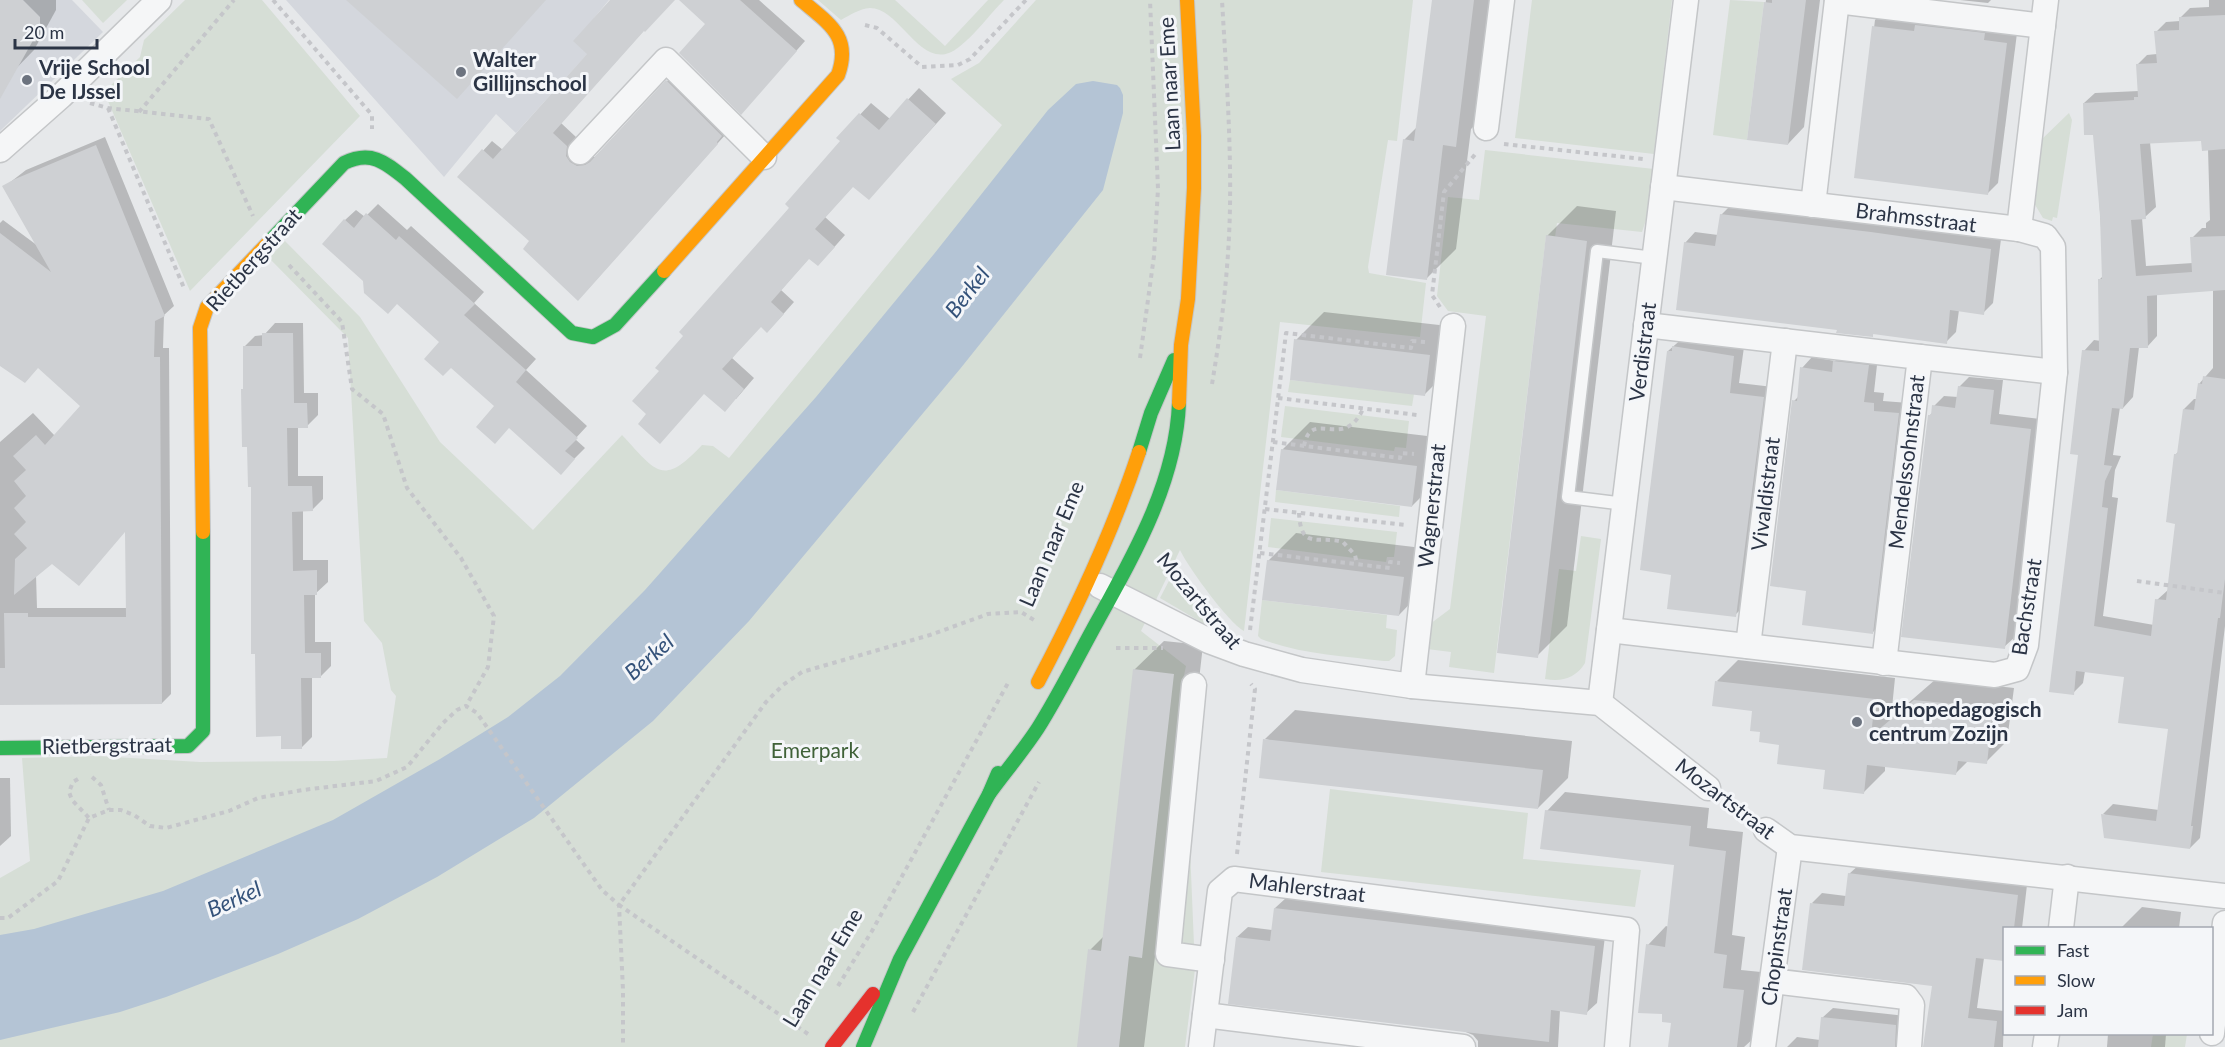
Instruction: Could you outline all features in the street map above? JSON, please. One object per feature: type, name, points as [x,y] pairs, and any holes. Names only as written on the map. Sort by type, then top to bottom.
[{"type":"street","points":[[0,150],[61,96],[159,0]]},
{"type":"street","points":[[373,157],[381,160],[405,179],[572,333],[593,337],[615,325],[838,75],[845,54],[840,35],[801,0]]},
{"type":"street","name":"Laan naar Eme","points":[[989,794],[1038,728],[1090,635],[1140,543],[1167,467],[1178,420],[1181,345],[1189,279],[1194,188],[1194,136],[1187,0]]},
{"type":"street","points":[[1486,135],[1502,0]]},
{"type":"street","name":"Verdistraat","points":[[1600,704],[1686,0]]},
{"type":"street","points":[[2019,229],[2046,0]]},
{"type":"street","points":[[1813,205],[1837,1],[2043,26]]},
{"type":"street","points":[[580,152],[666,60],[764,157]]},
{"type":"street","name":"Rietbergstraat","points":[[0,748],[188,746],[203,731],[204,609],[200,328],[207,307],[344,163],[353,157],[373,157]]},
{"type":"street","name":"Brahmsstraat","points":[[1663,187],[2019,229]]},
{"type":"street","name":"Bachstraat","points":[[1609,630],[1995,675],[2017,669],[2026,645],[2055,372],[2053,247],[2045,236],[2019,229]]},
{"type":"street","name":"Mendelssohnstraat","points":[[1646,324],[1920,357],[1884,663]]},
{"type":"street","name":"Wagnerstraat","points":[[1412,686],[1452,336]]},
{"type":"street","name":"Vivaldistraat","points":[[1748,646],[1785,341]]},
{"type":"street","name":"Laan naar Eme","points":[[1032,694],[1069,624],[1088,581],[1131,476],[1151,413],[1181,345]]},
{"type":"street","points":[[1920,357],[2055,372]]},
{"type":"street","name":"Mozartstraat","points":[[1088,581],[1209,641],[1244,654],[1330,676],[1600,704],[1708,788]]},
{"type":"street","points":[[1194,685],[1168,954],[1212,960]]},
{"type":"street","name":"Laan naar Eme","points":[[863,1047],[900,959],[989,794],[1010,743]]},
{"type":"street","name":"Mozartstraat","points":[[1766,830],[1790,848],[2225,896]]},
{"type":"street","name":"Chopinstraat","points":[[1763,1047],[1790,848]]},
{"type":"street","points":[[2061,927],[2067,877]]},
{"type":"street","name":"Mahlerstraat","points":[[1201,1047],[1220,891],[1234,879],[1627,930],[1617,1047]]},
{"type":"street","points":[[2213,1017],[2225,923]]},
{"type":"street","name":"Laan naar Eme","points":[[832,1047],[900,959]]},
{"type":"street","points":[[1772,981],[1906,997],[1912,1005],[1909,1047]]},
{"type":"street","points":[[1204,1015],[1346,1040],[1464,1047]]},
{"type":"lane","points":[[1625,504],[1568,497],[1595,263],[1597,251],[1654,258]]},
{"type":"path","points":[[138,112],[234,0]]},
{"type":"path","points":[[273,0],[372,115],[373,157]]},
{"type":"path","points":[[840,35],[858,26],[877,27],[922,67],[958,65],[970,59],[1026,0]]},
{"type":"path","name":"Laan naar Eme","points":[[1138,366],[1154,256],[1158,189],[1150,0]]},
{"type":"path","points":[[0,918],[8,918],[58,881],[89,818],[109,810],[122,810],[150,826],[166,828],[230,811],[258,798],[376,781],[407,767],[443,723],[457,710],[466,706],[488,667],[494,616],[461,558],[407,489],[383,414],[352,389],[342,322],[268,243],[251,212],[209,119],[108,108],[61,96]]},
{"type":"path","points":[[108,108],[200,328]]},
{"type":"path","points":[[1250,636],[1286,333],[1411,348],[1412,341],[1452,336],[1432,295],[1444,192],[1486,135],[1666,162]]},
{"type":"path","points":[[1278,398],[1442,418]]},
{"type":"path","points":[[1304,446],[1307,434],[1311,430],[1323,428],[1337,430],[1349,427],[1358,420],[1363,409]]},
{"type":"path","points":[[1273,442],[1400,458],[1401,453],[1438,457]]},
{"type":"path","points":[[1265,509],[1430,528]]},
{"type":"path","points":[[1299,513],[1300,528],[1305,536],[1314,540],[1343,543],[1355,555],[1357,564]]},
{"type":"path","name":"Mozartstraat","points":[[1140,543],[1164,551],[1206,610]]},
{"type":"path","points":[[1260,553],[1390,568],[1390,562],[1425,566]]},
{"type":"path","points":[[2137,581],[2225,593]]},
{"type":"path","points":[[623,1047],[619,905],[766,702],[783,684],[802,672],[930,635],[988,614],[1021,612],[1034,620]]},
{"type":"path","points":[[1090,635],[1112,648],[1170,648]]},
{"type":"path","name":"Laan naar Eme","points":[[837,987],[872,931],[1012,675]]},
{"type":"path","points":[[1234,879],[1255,689],[1246,677]]},
{"type":"path","points":[[466,706],[477,713],[602,890],[619,905],[808,1034]]},
{"type":"path","points":[[77,746],[80,777],[73,782],[69,792],[72,800],[89,818]]},
{"type":"path","points":[[91,776],[101,785],[109,810]]},
{"type":"path","name":"Mozartstraat","points":[[1708,788],[1766,830]]},
{"type":"path","name":"Laan naar Eme","points":[[804,1041],[814,1025]]},
{"type":"shaded area","name":"Vrije School De IJssel","points":[[0,0],[72,0],[103,32],[0,131]]},
{"type":"shaded area","name":"Walter Gillijnschool","points":[[286,0],[609,0],[594,18],[608,31],[516,133],[496,114],[444,177]]},
{"type":"green space","points":[[82,0],[127,0],[103,23]]},
{"type":"green space","points":[[185,0],[262,0],[360,116],[190,291],[104,92],[140,57],[144,40]]},
{"type":"green space","points":[[818,0],[895,0],[945,46],[988,0],[1004,0],[959,47],[946,54],[934,54],[923,48],[892,18],[881,11],[870,8],[855,12],[841,20]]},
{"type":"green space","name":"Emerpark","points":[[1036,0],[1413,0],[1397,141],[1388,140],[1368,267],[1369,273],[1426,283],[1420,337],[1280,322],[1244,631],[1228,617],[1209,594],[1180,550],[1141,631],[1186,666],[1183,680],[1195,969],[1185,1047],[0,1047],[0,878],[30,861],[22,758],[97,756],[200,762],[334,761],[387,758],[396,696],[391,690],[382,643],[364,621],[348,338],[269,258],[285,241],[360,317],[440,442],[533,530],[622,435],[643,458],[660,470],[677,467],[702,445],[713,446],[729,458],[1002,125],[951,79],[979,63]]},
{"type":"green space","points":[[1532,0],[1672,0],[1654,154],[1515,138]]},
{"type":"green space","points":[[1730,0],[1764,2],[1747,140],[1713,135]]},
{"type":"green space","points":[[2069,113],[2072,120],[2057,218],[2053,217],[2052,221],[2043,218],[2034,203],[2040,141]]},
{"type":"green space","points":[[1485,150],[1654,169],[1647,217],[1642,232],[1557,223],[1555,237],[1546,236],[1494,673],[1449,667],[1451,652],[1427,649],[1430,624],[1450,609],[1486,316],[1448,311],[1437,296],[1448,197],[1479,200]]},
{"type":"green space","points":[[1290,380],[1414,394],[1412,406],[1288,392]]},
{"type":"green space","points":[[1285,406],[1409,421],[1406,448],[1395,447],[1394,451],[1281,437]]},
{"type":"green space","points":[[1276,490],[1400,506],[1399,517],[1275,502]]},
{"type":"green space","points":[[1271,518],[1397,532],[1394,557],[1387,557],[1386,562],[1268,547]]},
{"type":"green space","points":[[1581,536],[1601,539],[1585,663],[1568,678],[1545,679],[1559,569],[1576,571]]},
{"type":"green space","points":[[1172,575],[1207,622],[1206,625],[1160,598]]},
{"type":"green space","points":[[1262,600],[1387,615],[1386,628],[1397,630],[1395,656],[1389,661],[1384,661],[1337,656],[1291,648],[1261,639],[1258,636]]},
{"type":"green space","points":[[1330,789],[1528,813],[1523,859],[1641,870],[1635,907],[1321,872]]},
{"type":"green space","points":[[2153,1035],[2187,1035],[2185,1047],[2151,1047]]},
{"type":"water","name":"Berkel","points":[[1093,81],[1117,85],[1123,95],[1123,113],[1103,190],[960,369],[749,621],[653,721],[534,818],[437,877],[358,919],[278,954],[166,997],[120,1012],[0,1040],[0,935],[34,929],[163,891],[333,820],[508,717],[560,676],[645,590],[816,397],[934,254],[1048,110],[1076,84]]},
{"type":"building","points":[[0,0],[23,0],[40,17],[40,28],[0,99]]},
{"type":"building","points":[[346,0],[546,0],[457,99]]},
{"type":"building","points":[[610,0],[675,0],[644,31],[553,133],[567,146],[566,156],[570,162],[577,166],[590,162],[666,80],[722,136],[718,144],[578,301],[523,249],[529,241],[457,177],[482,149],[493,159],[587,54],[573,41]]},
{"type":"building","points":[[679,0],[740,0],[797,51],[741,115],[679,53],[705,24]]},
{"type":"building","points":[[1432,0],[1474,0],[1456,147],[1443,145],[1427,280],[1386,275],[1403,139],[1414,141]]},
{"type":"building","points":[[1772,0],[1806,0],[1788,145],[1747,140],[1764,2],[1772,3]]},
{"type":"building","points":[[2225,15],[2225,149],[2202,151],[2201,141],[2140,144],[2146,219],[2131,220],[2136,276],[2192,272],[2190,237],[2225,236],[2225,290],[2147,296],[2148,348],[2130,348],[2123,409],[2112,408],[2104,465],[2112,466],[2105,481],[2102,507],[2108,508],[2094,626],[2151,636],[2155,599],[2166,600],[2175,524],[2166,522],[2174,454],[2177,454],[2183,409],[2194,410],[2198,383],[2202,384],[2203,376],[2225,379],[2225,579],[2191,826],[2193,826],[2190,849],[2104,838],[2101,814],[2156,821],[2168,729],[2118,723],[2124,677],[2076,671],[2074,695],[2049,692],[2078,455],[2070,454],[2082,350],[2099,351],[2098,279],[2102,279],[2100,216],[2093,135],[2084,135],[2083,103],[2134,100],[2134,97],[2138,97],[2136,64],[2157,63],[2154,31],[2179,30],[2179,17]]},
{"type":"building","points":[[1915,25],[1985,33],[1984,40],[2007,43],[1988,195],[1854,178],[1872,26],[1914,31]]},
{"type":"building","points":[[907,98],[936,124],[869,200],[853,187],[815,229],[835,247],[818,266],[809,259],[771,302],[784,314],[767,333],[761,327],[722,369],[744,389],[725,412],[704,394],[660,444],[638,424],[646,414],[632,401],[659,371],[655,368],[683,336],[679,332],[789,208],[785,204],[840,141],[836,138],[859,113],[879,130]]},
{"type":"building","points":[[96,145],[165,316],[155,321],[154,357],[160,357],[162,704],[0,705],[0,668],[5,668],[4,613],[28,613],[28,617],[126,617],[125,532],[79,586],[52,564],[14,595],[15,559],[27,548],[14,534],[26,522],[14,508],[26,496],[14,481],[26,470],[13,456],[36,435],[45,445],[80,406],[38,368],[25,383],[0,366],[0,233],[51,272],[2,186]]},
{"type":"building","points":[[366,213],[396,240],[399,236],[475,304],[464,315],[526,370],[516,382],[578,438],[565,451],[575,459],[561,475],[509,428],[495,444],[476,427],[494,406],[451,368],[443,376],[424,359],[439,342],[397,304],[388,314],[364,293],[363,281],[322,244],[344,219],[354,228]]},
{"type":"building","points":[[1720,214],[1991,249],[1984,315],[1950,310],[1947,344],[1873,334],[1873,337],[1836,333],[1837,330],[1676,310],[1684,242],[1715,246]]},
{"type":"building","points":[[1546,235],[1587,241],[1538,658],[1497,653]]},
{"type":"building","points":[[262,333],[293,333],[294,403],[307,403],[308,428],[287,428],[288,486],[312,486],[313,511],[292,512],[293,571],[317,570],[317,595],[304,595],[305,653],[321,653],[321,678],[301,678],[302,749],[281,749],[281,736],[256,737],[255,654],[251,654],[251,487],[248,487],[247,447],[242,447],[241,389],[243,389],[243,346],[262,346]]},
{"type":"building","points":[[1294,339],[1430,355],[1425,396],[1290,380]]},
{"type":"building","points":[[1672,346],[1734,356],[1730,393],[1764,397],[1736,617],[1667,609],[1671,575],[1640,570],[1667,351],[1672,351]]},
{"type":"building","points":[[1833,361],[1869,365],[1864,402],[1874,403],[1874,411],[1899,413],[1873,634],[1802,625],[1806,591],[1770,586],[1792,400],[1797,401],[1800,367],[1832,372]]},
{"type":"building","points":[[1958,386],[1994,390],[1990,424],[2031,429],[2005,649],[1901,637],[1928,415],[1931,415],[1932,405],[1955,408]]},
{"type":"building","points":[[1281,449],[1417,466],[1412,507],[1276,490]]},
{"type":"building","points":[[1267,560],[1404,577],[1399,616],[1262,600]]},
{"type":"building","points":[[1133,669],[1174,674],[1142,958],[1129,956],[1119,1047],[1077,1047],[1088,949],[1101,951]]},
{"type":"building","points":[[1715,681],[1875,699],[1871,736],[1914,700],[1993,708],[1987,764],[1958,761],[1956,775],[1867,765],[1864,794],[1823,789],[1825,770],[1777,764],[1779,745],[1759,742],[1760,732],[1750,731],[1752,711],[1712,706]]},
{"type":"building","points":[[1263,739],[1543,770],[1538,809],[1259,778]]},
{"type":"building","points":[[1545,810],[1691,826],[1689,846],[1726,851],[1714,953],[1727,955],[1723,988],[1744,990],[1737,1047],[1668,1047],[1671,1023],[1662,1022],[1662,1014],[1638,1013],[1646,944],[1665,947],[1674,865],[1540,849]]},
{"type":"building","points":[[1848,873],[2018,895],[2014,927],[2003,927],[2003,961],[1976,958],[1968,1018],[1997,1021],[1994,1047],[1923,1047],[1932,986],[1802,970],[1810,903],[1844,906]]},
{"type":"building","points":[[1274,908],[1595,946],[1587,1015],[1551,1010],[1549,1042],[1228,1004],[1236,937],[1270,941]]},
{"type":"building","points":[[1821,1017],[1896,1025],[1895,1047],[1818,1047]]},
{"type":"traffic: fast","points":[[270,241],[344,163],[354,159],[370,158],[384,163],[406,179],[572,333],[593,337],[615,325],[664,271]]},
{"type":"traffic: fast","points":[[1139,452],[1151,413],[1174,360]]},
{"type":"traffic: fast","points":[[989,794],[1046,715],[1139,542],[1162,488],[1176,432],[1179,403]]},
{"type":"traffic: fast","points":[[0,748],[188,746],[203,731],[203,532]]},
{"type":"traffic: fast","points":[[863,1047],[900,959],[989,794],[998,773]]},
{"type":"traffic: slow","points":[[664,271],[838,75],[842,62],[840,40],[828,24],[801,0]]},
{"type":"traffic: slow","points":[[1179,403],[1181,345],[1188,299],[1194,188],[1194,136],[1187,0]]},
{"type":"traffic: slow","points":[[203,532],[200,328],[207,307],[270,241]]},
{"type":"traffic: slow","points":[[1038,682],[1093,569],[1118,511],[1139,452]]},
{"type":"traffic: jam","points":[[832,1047],[873,994]]},
{"type":"place","name":"Walter Gillijnschool","points":[[461,72]]},
{"type":"place","name":"Vrije School De IJssel","points":[[27,80]]},
{"type":"place","name":"Orthopedagogisch centrum Zozijn","points":[[1857,722]]}]
